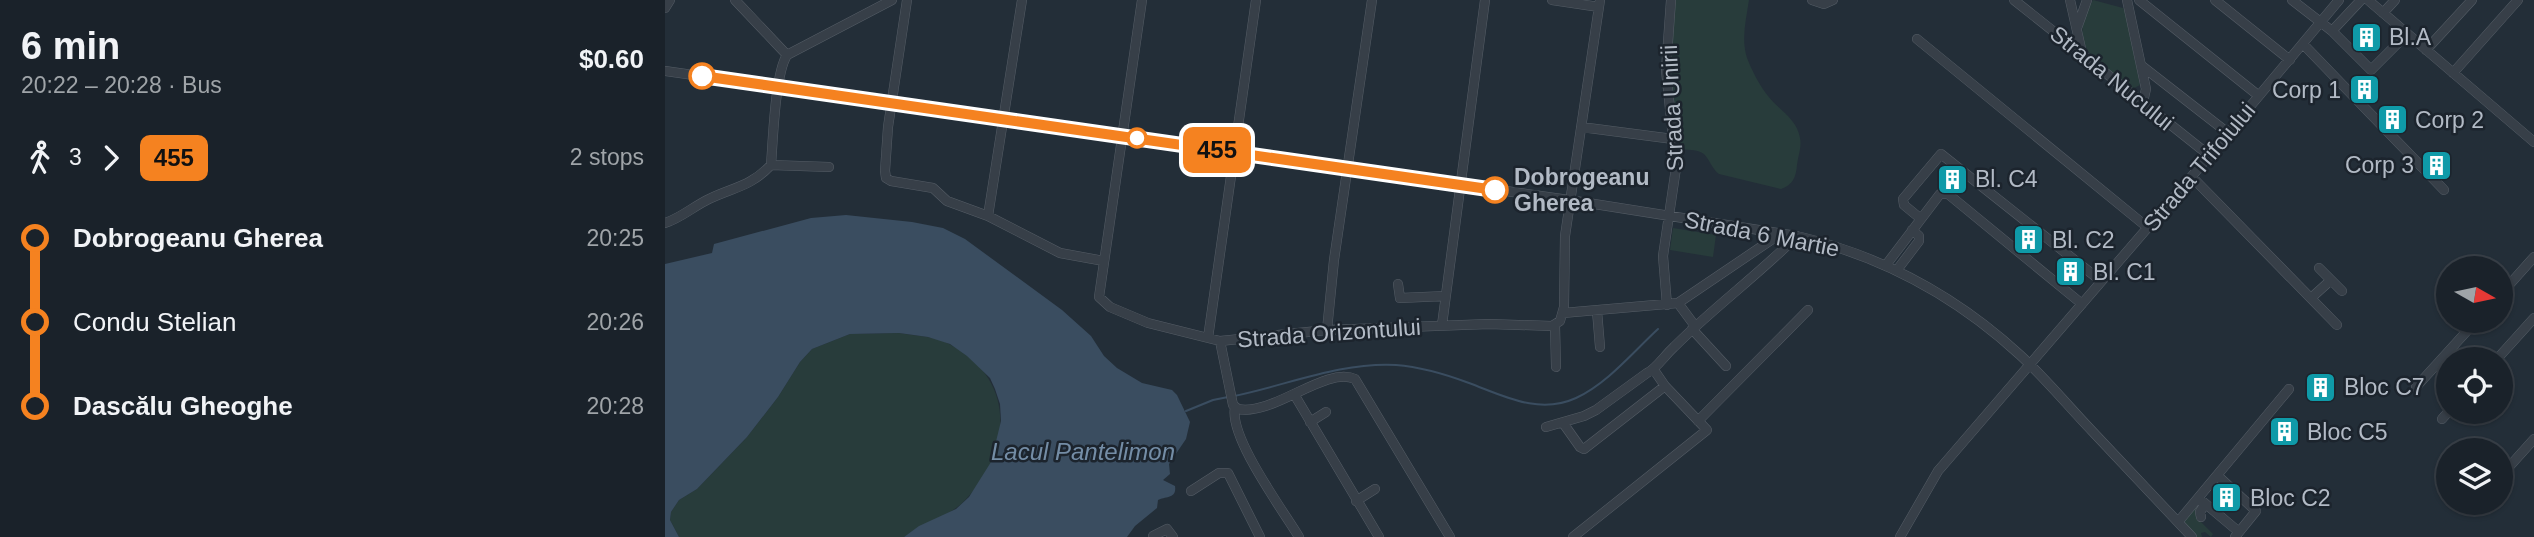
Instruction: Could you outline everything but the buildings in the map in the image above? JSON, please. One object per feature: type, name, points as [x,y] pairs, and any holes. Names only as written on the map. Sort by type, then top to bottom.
[{"type":"street","points":[[665,8],[670,0]]},
{"type":"street","points":[[735,0],[787,55]]},
{"type":"street","points":[[665,223],[709,199],[753,182],[771,165],[779,87],[783,60],[787,55],[877,3],[892,0]]},
{"type":"street","points":[[907,0],[891,103],[886,178],[933,188],[947,201],[988,216],[1060,253],[1104,261],[1142,0]]},
{"type":"street","points":[[988,216],[1022,0]]},
{"type":"street","points":[[1209,338],[1256,0]]},
{"type":"street","points":[[1327,330],[1372,0]]},
{"type":"street","points":[[1442,325],[1485,0]]},
{"type":"street","points":[[1552,0],[1599,4],[1563,250],[1556,367]]},
{"type":"street","name":"Strada Unirii","points":[[1667,305],[1663,256],[1676,177],[1666,70],[1671,0]]},
{"type":"street","points":[[1812,0],[1824,4],[1833,0]]},
{"type":"street","name":"Strada Nucului","points":[[2014,0],[2210,156]]},
{"type":"street","points":[[2070,0],[2082,53]]},
{"type":"street","points":[[2077,30],[2087,0]]},
{"type":"street","points":[[2127,0],[2146,89],[2143,102]]},
{"type":"street","points":[[2139,0],[2259,96]]},
{"type":"street","points":[[2215,0],[2290,60]]},
{"type":"street","points":[[2292,0],[2332,31],[2371,70],[2407,34]]},
{"type":"street","name":"Strada Trifoiului","points":[[1900,537],[1938,471],[2210,156],[2339,0]]},
{"type":"street","points":[[2332,31],[2361,0]]},
{"type":"street","points":[[2368,0],[2534,142]]},
{"type":"street","points":[[2383,13],[2395,0]]},
{"type":"street","points":[[2426,50],[2472,0]]},
{"type":"street","points":[[2453,73],[2518,0]]},
{"type":"street","points":[[1917,40],[2147,227]]},
{"type":"street","points":[[2303,44],[2444,190]]},
{"type":"street","points":[[2142,66],[2228,133]]},
{"type":"street","points":[[665,71],[665,80]]},
{"type":"street","name":"Strada 6 Martie","points":[[665,71],[1669,215],[1797,236],[1856,253],[1897,270],[1936,291],[1981,322],[2030,365],[2192,537]]},
{"type":"street","points":[[1581,127],[1673,139]]},
{"type":"street","points":[[1921,219],[1902,201],[1941,154],[2101,281]]},
{"type":"street","points":[[771,165],[829,167]]},
{"type":"street","points":[[2192,177],[2337,325]]},
{"type":"street","points":[[1886,265],[1940,194],[1946,192],[2082,304]]},
{"type":"street","points":[[1897,270],[1918,243],[1919,236],[1912,230]]},
{"type":"street","points":[[1726,366],[1693,327],[1678,303],[1780,234]]},
{"type":"street","points":[[1546,426],[1563,423],[1596,410],[1654,370],[1662,358],[1693,327],[1797,236]]},
{"type":"street","points":[[2513,280],[2534,257]]},
{"type":"street","name":"Strada Orizontului","points":[[1104,261],[1100,301],[1158,327],[1220,341],[1327,330],[1560,319],[1597,311],[1678,303]]},
{"type":"street","points":[[2319,268],[2342,291]]},
{"type":"street","points":[[2311,298],[2331,280]]},
{"type":"street","points":[[1398,284],[1399,298],[1446,296]]},
{"type":"street","points":[[1698,421],[1808,310]]},
{"type":"street","points":[[1597,311],[1600,347]]},
{"type":"street","points":[[2508,347],[2534,318]]},
{"type":"street","points":[[2416,387],[2465,333]]},
{"type":"street","points":[[1220,341],[1241,441],[1299,537]]},
{"type":"street","points":[[1573,537],[1707,430],[1665,386],[1654,370]]},
{"type":"street","points":[[1234,406],[1242,410],[1253,410],[1331,379],[1348,376],[1355,379],[1450,537]]},
{"type":"street","points":[[1563,423],[1584,449],[1665,386]]},
{"type":"street","points":[[2178,522],[2289,390]]},
{"type":"street","points":[[1294,394],[1379,537]]},
{"type":"street","points":[[1310,422],[1327,412]]},
{"type":"street","points":[[2513,462],[2534,439]]},
{"type":"street","points":[[1191,491],[1221,472],[1228,473],[1257,536]]},
{"type":"street","points":[[2201,517],[2203,502],[2237,535],[2256,510],[2219,477]]},
{"type":"street","points":[[1356,501],[1375,489]]},
{"type":"street","points":[[1153,536],[1167,529],[1173,537]]},
{"type":"green space","points":[[1675,0],[1749,0],[1744,37],[1747,58],[1762,88],[1795,125],[1800,138],[1796,173],[1791,183],[1785,187],[1781,189],[1719,174],[1701,152],[1679,149],[1670,72]]},
{"type":"green space","points":[[2093,0],[2123,8],[2125,11],[2140,85],[2132,89],[2097,61],[2084,42],[2082,31],[2085,17]]},
{"type":"green space","points":[[1673,228],[1716,235],[1713,257],[1670,250]]},
{"type":"green space","points":[[899,333],[932,338],[951,345],[972,359],[987,376],[996,395],[1000,416],[999,437],[993,458],[982,479],[961,504],[904,537],[679,537],[670,520],[671,512],[679,500],[697,489],[747,437],[812,349],[850,334]]},
{"type":"green space","points":[[2198,502],[2199,520],[2213,534],[2211,537],[2205,532],[2201,533],[2202,537],[2197,537],[2182,520]]},
{"type":"water","name":"Lacul Pantelimon","points":[[846,215],[943,228],[965,239],[1062,310],[1091,336],[1104,356],[1117,368],[1142,383],[1172,390],[1190,422],[1186,439],[1169,464],[1170,474],[1163,480],[1175,486],[1174,493],[1158,500],[1157,508],[1135,526],[1127,537],[904,537],[919,526],[956,509],[969,497],[991,462],[1001,421],[1000,404],[990,378],[950,344],[928,337],[899,333],[850,334],[812,349],[800,362],[778,397],[747,437],[697,489],[679,500],[671,512],[670,520],[679,537],[665,537],[665,264],[712,253],[714,244],[811,218]]},
{"type":"waterway","points":[[1234,396],[1334,371],[1396,365],[1442,374],[1522,402],[1549,405],[1562,403],[1599,384],[1658,329]]},
{"type":"waterway","points":[[1186,411],[1228,397]]},
{"type":"bus line","name":"455","points":[[702,76],[1495,190]]},
{"type":"place","name":"Bl.A","points":[[2366,37]]},
{"type":"place","name":"Corp 1","points":[[2364,90]]},
{"type":"place","name":"Corp 2","points":[[2392,120]]},
{"type":"place","name":"Corp 3","points":[[2437,165]]},
{"type":"place","name":"Bl. C4","points":[[1952,179]]},
{"type":"place","name":"Dobrogeanu Gherea","points":[[1495,190]]},
{"type":"place","name":"Bl. C2","points":[[2029,240]]},
{"type":"place","name":"Bl. C1","points":[[2070,272]]},
{"type":"place","name":"Bloc C7","points":[[2321,387]]},
{"type":"place","name":"Bloc C5","points":[[2284,432]]},
{"type":"place","name":"Bloc C2","points":[[2227,498]]}]
